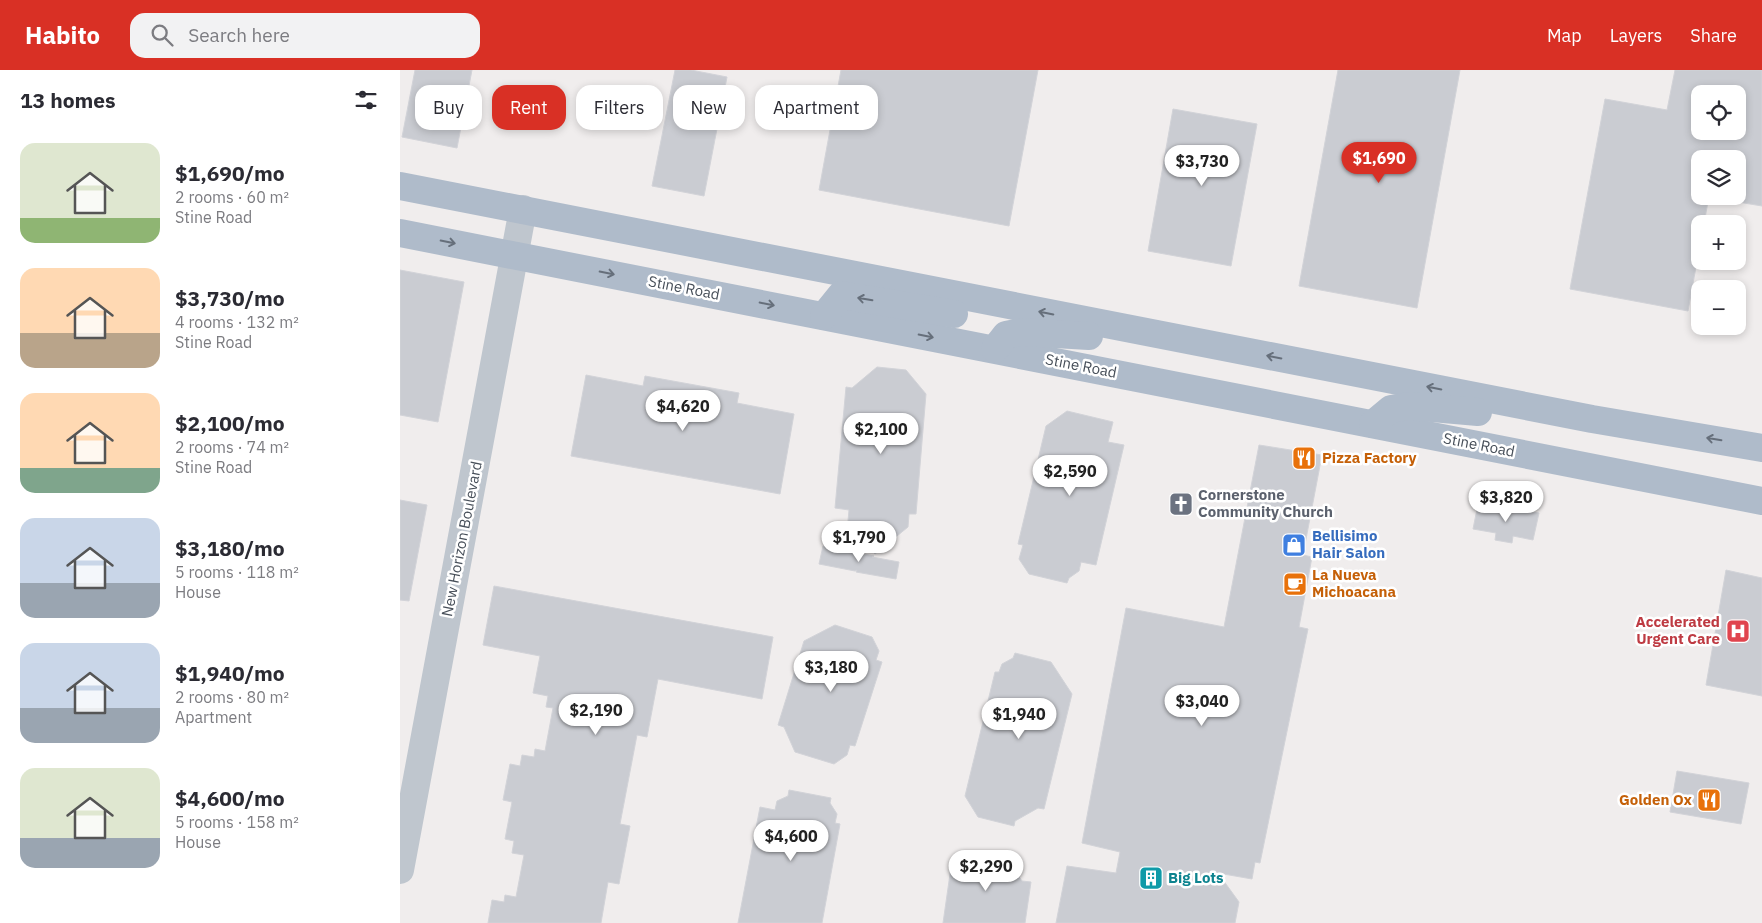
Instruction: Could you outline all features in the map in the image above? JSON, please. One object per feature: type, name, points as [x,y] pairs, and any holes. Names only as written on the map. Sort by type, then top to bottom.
[{"type":"main road","points":[[400,186],[1592,419],[1762,448]]},
{"type":"main road","name":"Stine Road","points":[[400,233],[1762,501]]},
{"type":"main road","points":[[824,316],[840,295],[955,314],[999,304]]},
{"type":"main road","points":[[995,349],[1006,334],[1021,332],[1200,342]]},
{"type":"main road","points":[[1373,424],[1391,409],[1409,406],[1592,419]]},
{"type":"street","name":"New Horizon Boulevard","points":[[400,870],[523,209]]},
{"type":"building","points":[[415,70],[472,70],[469,85],[415,85],[415,130],[460,130],[457,148],[402,137]]},
{"type":"building","points":[[675,70],[691,70],[727,77],[725,85],[673,85],[673,130],[717,130],[704,196],[652,186]]},
{"type":"building","points":[[841,70],[1038,70],[1009,226],[819,190],[830,130],[878,130],[878,85],[838,85]]},
{"type":"building","points":[[1338,70],[1460,70],[1417,308],[1299,286]]},
{"type":"building","points":[[1675,70],[1762,70],[1762,206],[1746,203],[1746,150],[1691,150],[1691,205],[1707,205],[1706,215],[1691,215],[1691,270],[1695,270],[1694,280],[1691,280],[1688,311],[1570,289],[1605,99],[1667,110]]},
{"type":"building","points":[[1173,109],[1257,124],[1231,266],[1148,251]]},
{"type":"building","points":[[400,270],[464,282],[438,422],[400,415]]},
{"type":"building","points":[[877,367],[906,370],[926,394],[916,514],[909,514],[908,527],[875,554],[848,521],[849,510],[835,508],[846,387],[852,388]]},
{"type":"building","points":[[586,375],[643,386],[645,376],[739,393],[737,403],[794,414],[780,494],[571,456]]},
{"type":"building","points":[[1067,411],[1113,422],[1108,442],[1124,445],[1096,565],[1081,562],[1079,571],[1069,578],[1067,583],[1029,574],[1019,559],[1023,545],[1018,544],[1046,426]]},
{"type":"building","points":[[1259,445],[1322,455],[1303,555],[1312,557],[1299,627],[1308,629],[1260,863],[1255,862],[1252,879],[1218,873],[1239,902],[1235,923],[1056,923],[1067,866],[1116,873],[1120,852],[1082,843],[1126,608],[1224,627]]},
{"type":"building","points":[[400,500],[427,505],[409,601],[400,600]]},
{"type":"building","points":[[1478,504],[1539,513],[1533,540],[1513,536],[1512,543],[1495,540],[1496,533],[1473,529]]},
{"type":"building","points":[[823,546],[899,562],[896,579],[819,564]]},
{"type":"building","name":"Accelerated Urgent Care","points":[[1726,570],[1762,578],[1762,696],[1706,685]]},
{"type":"building","points":[[494,586],[773,637],[762,699],[658,679],[647,737],[637,735],[620,824],[630,826],[619,884],[608,882],[601,923],[488,923],[492,900],[504,902],[505,895],[516,897],[524,855],[512,853],[514,841],[505,839],[512,802],[503,800],[510,764],[520,766],[522,755],[534,757],[535,749],[545,751],[553,708],[546,707],[548,696],[533,693],[540,656],[483,645]]},
{"type":"building","points":[[835,625],[872,637],[879,651],[876,660],[882,662],[855,746],[850,745],[847,755],[834,764],[795,752],[784,727],[778,725],[804,641]]},
{"type":"building","points":[[1015,653],[1051,662],[1072,694],[1044,809],[1038,808],[1015,821],[1014,826],[978,817],[965,796],[995,672],[999,672],[1002,664],[1013,658]]},
{"type":"building","name":"Golden Ox","points":[[1677,771],[1749,783],[1741,824],[1670,812]]},
{"type":"building","points":[[789,790],[831,798],[830,803],[837,814],[835,823],[840,824],[822,923],[738,923],[760,807],[775,810],[777,801],[788,796]]},
{"type":"building","points":[[971,852],[1005,857],[1022,881],[1031,882],[1025,923],[943,923],[951,867]]},
{"type":"place","name":"Pizza Factory","points":[[1304,458]]},
{"type":"place","name":"Cornerstone Community Church","points":[[1181,504]]},
{"type":"place","name":"Bellisimo Hair Salon","points":[[1294,545]]},
{"type":"place","name":"La Nueva Michoacana","points":[[1295,584]]},
{"type":"place","name":"Accelerated Urgent Care","points":[[1738,631]]},
{"type":"place","name":"Golden Ox","points":[[1709,800]]},
{"type":"place","name":"Big Lots","points":[[1151,878]]}]
